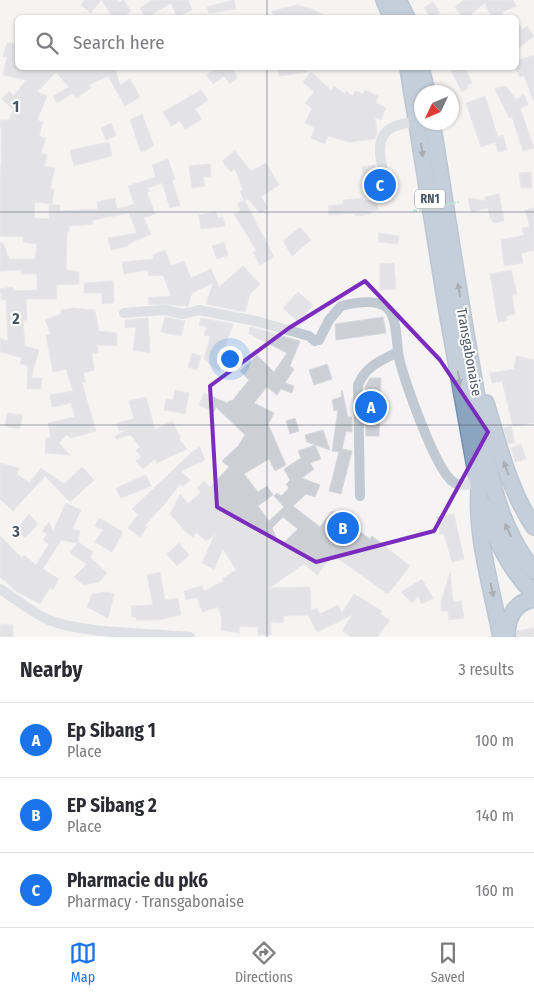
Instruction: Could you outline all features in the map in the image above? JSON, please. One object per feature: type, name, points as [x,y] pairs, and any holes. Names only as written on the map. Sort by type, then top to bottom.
[{"type":"highway","points":[[384,0],[391,15]]},
{"type":"highway","points":[[398,0],[406,15]]},
{"type":"highway","name":"Transgabonaise","points":[[409,70],[414,87]]},
{"type":"highway","points":[[422,70],[426,85]]},
{"type":"highway","name":"Transgabonaise","points":[[426,130],[493,485],[504,522],[516,546],[534,571]]},
{"type":"highway","name":"Transgabonaise","points":[[426,130],[446,305],[478,486],[501,549],[512,568],[534,594]]},
{"type":"highway","points":[[472,373],[481,387],[505,466],[516,494],[534,527]]},
{"type":"highway","points":[[478,486],[478,512],[481,532],[501,637]]},
{"type":"highway","points":[[507,637],[509,620],[515,608],[524,601],[534,599]]},
{"type":"street","points":[[388,192],[380,147],[381,139],[391,128],[414,124]]},
{"type":"street","points":[[124,313],[164,310],[183,314],[199,310],[309,336],[315,341],[319,340],[329,320],[341,306],[377,303],[390,312],[398,352],[420,421],[443,468],[452,481],[462,486],[478,486]]},
{"type":"street","points":[[360,496],[358,385],[363,373],[371,366],[398,352]]},
{"type":"street","points":[[0,589],[39,614],[60,623],[85,628],[190,637]]},
{"type":"path","points":[[413,210],[458,202]]},
{"type":"highlighted area","points":[[365,281],[440,360],[488,432],[434,531],[316,562],[217,507],[210,386],[289,328]]},
{"type":"building","points":[[84,0],[101,0],[91,13],[81,5]]},
{"type":"building","points":[[102,0],[117,0],[119,3],[124,0],[131,11],[126,15],[111,15]]},
{"type":"building","points":[[152,0],[188,0],[192,10],[181,15],[176,15],[171,3],[151,15],[144,15],[140,8]]},
{"type":"building","points":[[234,0],[236,9],[209,13],[207,7]]},
{"type":"building","points":[[464,0],[513,0],[516,6],[502,12],[504,15],[491,15],[485,3],[472,15],[461,15],[455,7]]},
{"type":"building","points":[[433,2],[440,13],[429,15],[424,7]]},
{"type":"building","points":[[297,5],[312,9],[323,15],[273,15],[272,11]]},
{"type":"building","points":[[519,24],[522,30],[527,26],[534,36],[519,48]]},
{"type":"building","points":[[7,43],[15,43],[15,70],[116,70],[120,85],[130,79],[140,97],[125,106],[108,76],[89,85],[91,88],[76,98],[73,93],[57,103],[53,96],[69,87],[56,72],[37,92],[47,96],[37,120],[43,122],[39,136],[46,138],[41,153],[47,155],[44,166],[55,168],[50,189],[54,189],[52,204],[35,202],[34,218],[49,219],[49,205],[60,205],[60,211],[98,209],[97,202],[115,198],[117,209],[134,204],[128,186],[156,177],[152,165],[168,159],[175,179],[172,180],[180,205],[170,208],[162,183],[148,188],[150,191],[147,192],[155,214],[144,218],[151,234],[128,244],[128,246],[111,250],[108,238],[137,233],[129,213],[93,220],[93,224],[69,226],[69,232],[67,232],[66,270],[79,272],[79,284],[56,285],[57,299],[26,299],[27,320],[23,320],[25,346],[39,350],[31,378],[42,378],[41,389],[27,389],[28,366],[20,364],[22,358],[0,352],[0,338],[8,341],[6,299],[2,300],[0,289],[13,287],[14,291],[37,290],[37,274],[21,274],[21,270],[0,271],[0,243],[3,243],[9,259],[35,259],[37,244],[23,242],[24,237],[0,236],[2,128],[0,128],[0,120],[9,120],[13,110],[2,99],[9,91],[14,96],[26,80],[3,75],[7,57],[3,56]]},
{"type":"building","points":[[534,55],[534,100],[524,75],[520,77],[516,70],[519,70],[519,60]]},
{"type":"building","points":[[214,70],[233,70],[238,77],[230,84],[224,76],[213,84],[206,75]]},
{"type":"building","points":[[278,70],[307,70],[307,72],[279,76]]},
{"type":"building","points":[[451,70],[466,70],[472,83],[467,85],[468,88],[462,92]]},
{"type":"building","points":[[311,72],[331,90],[334,86],[345,94],[346,91],[353,96],[355,91],[363,94],[365,90],[378,96],[376,103],[386,108],[381,120],[375,117],[377,133],[375,139],[349,142],[328,136],[325,144],[311,138],[315,128],[305,123],[312,108],[305,103],[314,92],[303,82]]},
{"type":"building","points":[[503,86],[507,87],[516,100],[524,94],[528,105],[520,108],[534,148],[523,151],[512,117],[509,118],[495,89]]},
{"type":"building","points":[[201,90],[208,100],[195,109],[202,119],[185,129],[180,121],[171,126],[163,112]]},
{"type":"building","points":[[485,96],[498,137],[503,135],[507,150],[498,152],[495,142],[481,147],[466,103]]},
{"type":"building","points":[[142,114],[154,146],[141,152],[130,120]]},
{"type":"building","points":[[111,123],[116,135],[106,140],[101,128]]},
{"type":"building","points":[[109,142],[112,156],[74,166],[70,150]]},
{"type":"building","points":[[235,151],[251,171],[266,163],[279,185],[261,197],[268,208],[260,213],[248,199],[245,201],[274,257],[260,265],[253,252],[256,250],[234,214],[241,210],[237,204],[244,200],[240,191],[243,190],[235,169],[231,172],[222,161]]},
{"type":"building","points":[[210,164],[211,177],[203,177],[205,186],[192,188],[189,166]]},
{"type":"building","points":[[375,165],[378,178],[363,179],[362,167]]},
{"type":"building","points":[[531,172],[532,188],[521,188],[519,173]]},
{"type":"building","points":[[499,194],[504,221],[494,223],[490,218],[488,208],[471,212],[468,198],[486,201],[485,197]]},
{"type":"building","points":[[363,198],[363,201],[377,200],[378,210],[371,211],[371,214],[355,216],[355,213],[329,215],[328,206],[343,204],[343,200]]},
{"type":"building","points":[[534,208],[534,250],[521,253],[523,263],[504,266],[501,240],[524,235],[522,228],[530,227],[525,210]]},
{"type":"building","points":[[216,212],[218,218],[223,217],[225,226],[201,229],[199,215]]},
{"type":"building","points":[[300,227],[311,240],[292,256],[283,241]]},
{"type":"building","points":[[379,233],[399,236],[398,244],[378,242]]},
{"type":"building","points":[[224,242],[228,255],[217,259],[212,246]]},
{"type":"building","points":[[165,250],[171,266],[184,261],[191,278],[211,269],[219,287],[243,266],[260,284],[250,294],[245,312],[206,304],[213,283],[192,293],[188,306],[149,304],[148,298],[171,296],[163,275],[149,276],[147,270],[124,274],[122,262],[154,259],[153,255]]},
{"type":"building","points":[[394,263],[396,289],[380,290],[380,264]]},
{"type":"building","points":[[511,270],[517,294],[512,294],[515,314],[506,316],[507,321],[498,322],[490,274]]},
{"type":"building","points":[[113,281],[114,303],[102,304],[102,293],[84,293],[84,283]]},
{"type":"building","points":[[298,292],[313,305],[298,322],[283,308]]},
{"type":"building","points":[[72,308],[95,310],[99,331],[117,333],[117,346],[97,345],[99,353],[92,354],[94,370],[83,373],[86,382],[82,383],[96,431],[71,438],[67,435],[59,443],[70,455],[45,453],[46,438],[51,438],[48,423],[75,417],[71,403],[52,407],[50,395],[73,391],[66,369],[53,372],[46,335],[51,334],[45,320],[61,314],[61,310]]},
{"type":"building","points":[[165,317],[185,321],[181,336],[161,332]]},
{"type":"building","points":[[383,317],[386,333],[336,340],[335,324]]},
{"type":"building","points":[[148,318],[150,353],[133,350],[136,327],[125,328],[125,320]]},
{"type":"building","points":[[201,318],[233,324],[222,354],[229,360],[219,372],[204,359],[210,336],[204,335],[207,327],[199,325]]},
{"type":"building","points":[[250,327],[300,341],[290,366],[294,369],[285,383],[294,386],[292,393],[281,389],[277,395],[267,387],[254,403],[274,413],[267,427],[269,426],[286,465],[275,471],[269,459],[244,474],[258,492],[267,486],[273,495],[258,506],[269,521],[284,507],[274,496],[277,493],[281,496],[289,488],[286,484],[290,480],[284,469],[301,458],[298,451],[315,445],[321,459],[310,463],[314,469],[302,478],[320,485],[315,497],[306,494],[293,506],[320,527],[332,511],[370,539],[372,536],[410,566],[388,594],[333,555],[317,575],[304,564],[269,588],[310,587],[311,611],[317,608],[320,614],[338,605],[342,613],[354,594],[382,611],[380,614],[390,620],[377,637],[351,637],[342,631],[352,615],[317,632],[308,615],[284,616],[283,623],[271,622],[271,635],[258,635],[258,627],[240,626],[239,633],[221,630],[222,619],[218,607],[202,612],[197,597],[186,600],[184,591],[202,586],[204,591],[224,581],[222,579],[236,570],[223,549],[214,569],[202,563],[215,534],[206,541],[196,532],[193,537],[170,514],[180,494],[188,504],[201,492],[197,488],[204,481],[210,487],[229,467],[222,461],[238,446],[245,435],[216,407],[214,412],[199,405],[204,393],[227,403],[232,401],[249,380],[240,371],[257,355],[274,372],[287,353],[249,334]],"holes":[[[283,517],[298,529],[280,546],[272,528]]]},
{"type":"building","points":[[192,353],[201,356],[197,370],[188,367]]},
{"type":"building","points":[[516,356],[534,360],[534,423],[513,426],[502,381],[492,383],[490,373],[514,369]]},
{"type":"building","points":[[327,364],[332,379],[314,385],[309,370]]},
{"type":"building","points":[[370,378],[381,378],[379,436],[366,436],[365,387]]},
{"type":"building","points":[[175,390],[189,393],[185,414],[164,410],[166,399],[173,400]]},
{"type":"building","points":[[342,390],[348,417],[352,417],[352,432],[346,431],[342,449],[352,451],[341,494],[329,491],[339,452],[332,451],[338,410],[334,411],[332,400],[341,397]]},
{"type":"building","points":[[146,397],[155,430],[172,421],[180,436],[179,439],[187,449],[157,463],[155,459],[143,469],[136,461],[141,457],[136,450],[140,447],[131,435],[116,439],[115,436],[129,429],[119,431],[117,423],[134,419],[129,401]]},
{"type":"building","points":[[7,413],[22,415],[20,429],[5,426]]},
{"type":"building","points":[[295,418],[299,431],[290,434],[286,421]]},
{"type":"building","points":[[511,426],[515,443],[508,444],[503,428]]},
{"type":"building","points":[[323,430],[330,450],[307,442],[305,435]]},
{"type":"building","points":[[521,444],[526,459],[515,462],[511,448]]},
{"type":"building","points":[[200,447],[205,460],[181,471],[190,480],[183,486],[180,484],[145,525],[147,527],[140,537],[128,528],[138,515],[132,509],[193,451]]},
{"type":"building","points":[[0,463],[19,468],[17,474],[29,483],[41,468],[64,484],[82,467],[94,480],[70,502],[45,476],[13,511],[0,499]]},
{"type":"building","points":[[146,475],[151,486],[121,498],[116,488]]},
{"type":"building","points":[[66,503],[81,510],[72,529],[80,531],[77,543],[61,540],[43,569],[59,579],[53,590],[50,588],[40,604],[16,591],[0,577],[0,536],[22,558],[24,555],[36,565],[49,544],[43,540],[47,534],[42,531],[49,522],[53,531]]},
{"type":"building","points":[[29,514],[38,524],[25,538],[16,530]]},
{"type":"building","points":[[454,514],[464,559],[452,562],[444,534],[440,534],[437,517]]},
{"type":"building","points":[[99,518],[123,532],[112,552],[95,542],[103,530],[95,526]]},
{"type":"building","points":[[78,542],[93,552],[90,557],[107,573],[99,582],[83,585],[74,577],[87,564],[70,553]]},
{"type":"building","points":[[179,543],[189,555],[177,566],[167,554]]},
{"type":"building","points":[[160,572],[165,600],[178,598],[181,615],[158,620],[136,620],[136,617],[132,617],[131,606],[153,605],[147,575]]},
{"type":"building","points":[[450,572],[453,602],[461,601],[464,618],[449,620],[448,611],[441,611],[441,602]]},
{"type":"building","points":[[422,579],[433,598],[422,604],[418,596],[412,603],[401,592]]},
{"type":"building","points":[[108,592],[114,594],[108,618],[87,607],[92,594]]},
{"type":"building","points":[[0,624],[13,625],[13,637],[0,637]]},
{"type":"building","points":[[534,628],[534,637],[516,637],[517,631]]},
{"type":"place","name":"Pharmacie du pk6","points":[[380,185]]},
{"type":"place","name":"Ep Sibang 1","points":[[371,407]]},
{"type":"place","name":"EP Sibang 2","points":[[343,528]]}]
